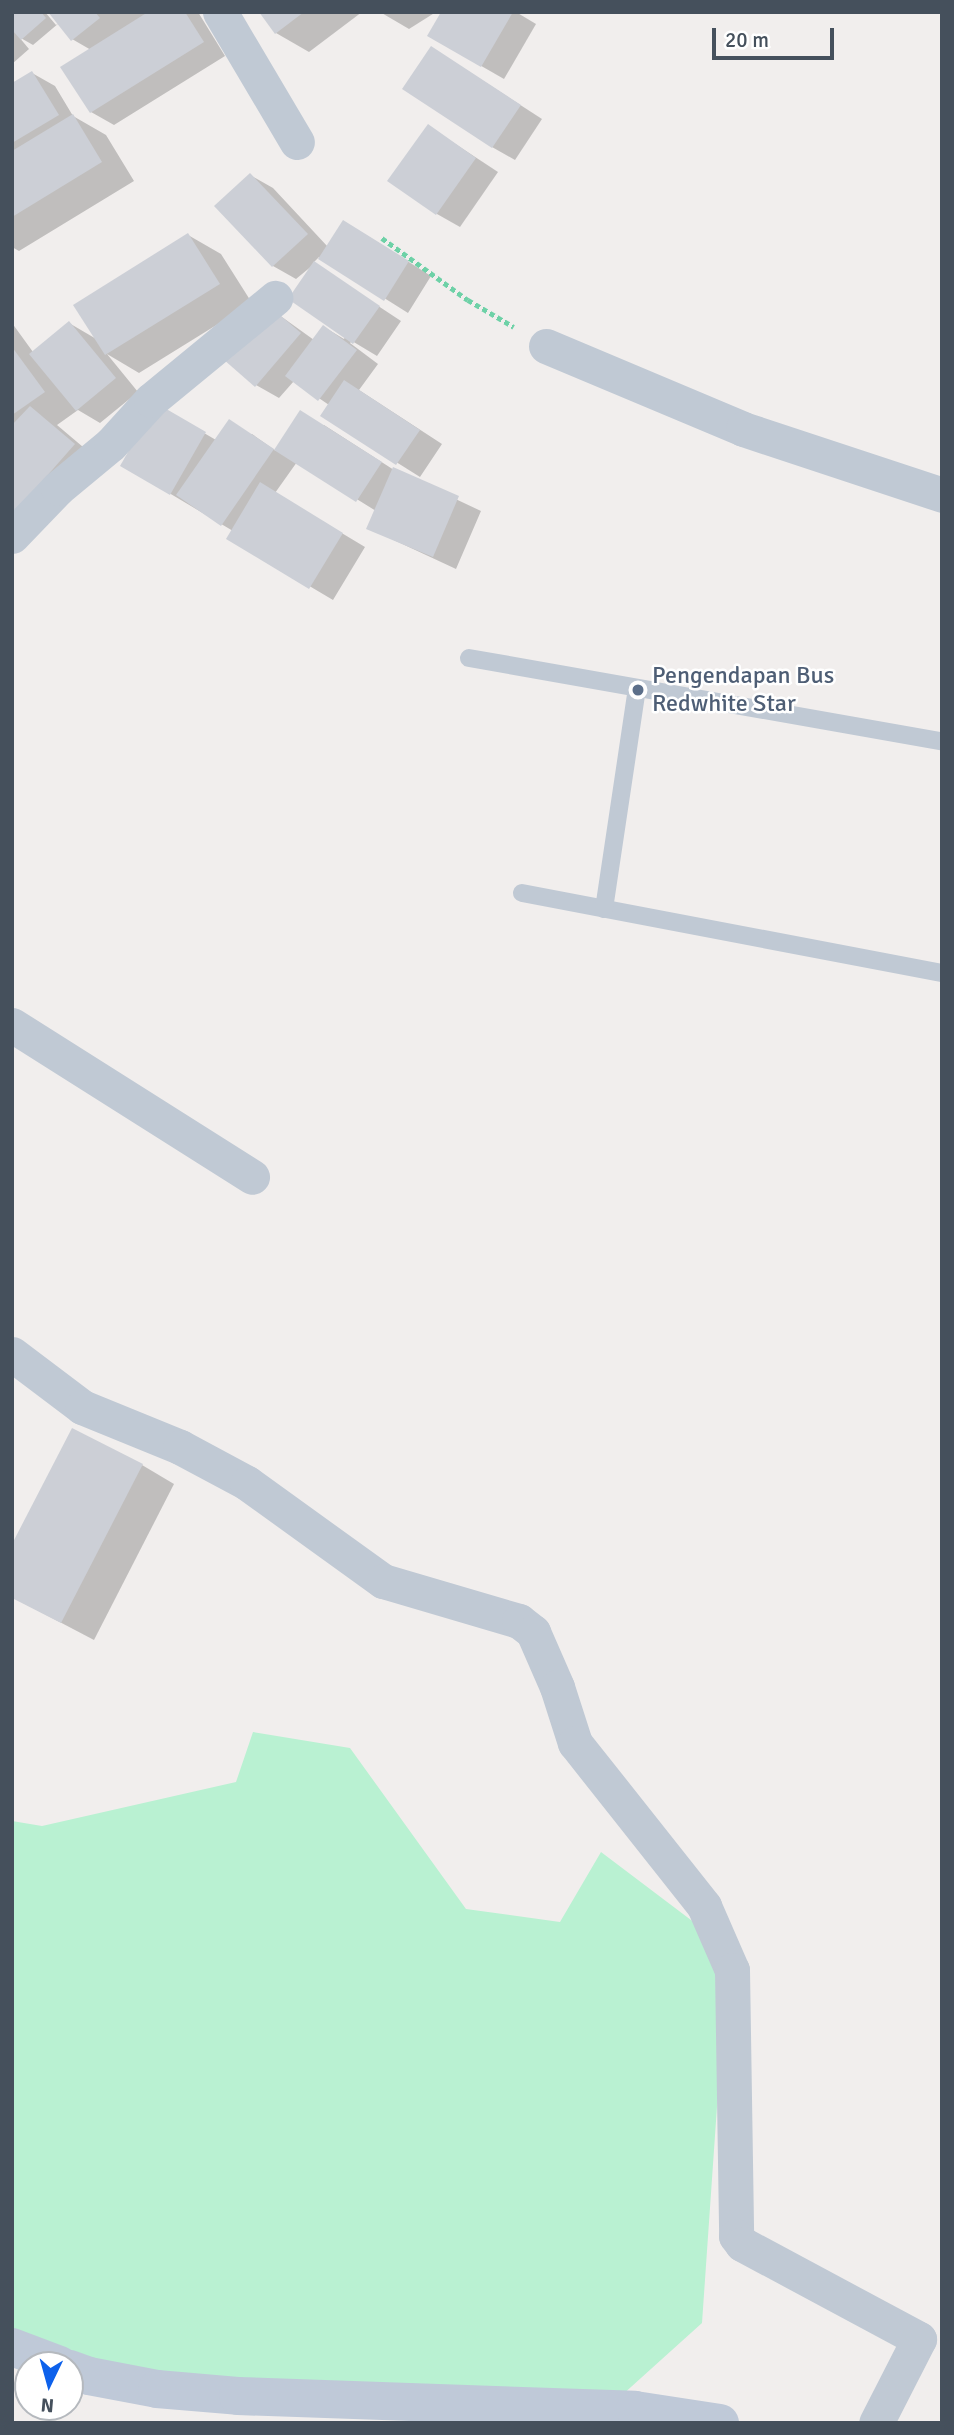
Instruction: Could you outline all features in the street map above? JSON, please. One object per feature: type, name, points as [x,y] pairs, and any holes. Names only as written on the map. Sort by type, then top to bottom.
[{"type":"street","points":[[220,12],[297,142]]},
{"type":"street","points":[[12,536],[58,488],[111,444],[151,400],[275,298]]},
{"type":"street","points":[[546,346],[743,429],[942,495]]},
{"type":"street","points":[[12,1025],[252,1177]]},
{"type":"street","points":[[12,1354],[82,1407],[180,1447],[247,1483],[383,1581],[519,1621],[533,1632],[557,1687],[575,1743],[704,1906],[732,1970],[736,2236],[742,2244],[930,2344],[876,2423]]},
{"type":"street","points":[[84,2374],[156,2389],[238,2396],[635,2410],[720,2423]]},
{"type":"street","points":[[84,2395],[139,2405],[221,2412],[508,2423]]},
{"type":"lane","points":[[470,658],[942,741]]},
{"type":"lane","points":[[604,909],[637,688]]},
{"type":"lane","points":[[522,894],[942,973]]},
{"type":"path","points":[[382,237],[468,300],[546,346]]},
{"type":"green space","points":[[253,1732],[350,1748],[466,1909],[560,1922],[601,1852],[728,1948],[702,2323],[621,2396],[104,2376],[84,2366],[84,2351],[54,2351],[12,2330],[12,1821],[42,1826],[236,1782]]},
{"type":"building","points":[[12,12],[41,12],[46,18],[21,40],[12,30]]},
{"type":"building","points":[[48,12],[95,12],[100,18],[71,41]]},
{"type":"building","points":[[148,12],[185,12],[204,42],[90,113],[60,67]]},
{"type":"building","points":[[259,12],[304,12],[275,34]]},
{"type":"building","points":[[441,12],[513,12],[481,67],[427,36]]},
{"type":"building","points":[[431,46],[521,105],[492,148],[402,89]]},
{"type":"building","points":[[32,71],[59,115],[12,143],[12,83]]},
{"type":"building","points":[[73,114],[102,162],[12,217],[12,151]]},
{"type":"building","points":[[428,124],[476,158],[436,215],[387,181]]},
{"type":"building","points":[[250,173],[308,234],[272,267],[214,206]]},
{"type":"building","points":[[343,220],[409,261],[384,301],[318,259]]},
{"type":"building","points":[[188,233],[220,284],[105,355],[73,305]]},
{"type":"building","points":[[314,261],[380,306],[353,344],[288,299]]},
{"type":"building","points":[[268,305],[301,333],[255,387],[223,359]]},
{"type":"building","points":[[69,321],[116,378],[76,411],[29,354]]},
{"type":"building","points":[[323,325],[357,350],[318,401],[285,376]]},
{"type":"building","points":[[12,347],[45,392],[12,415]]},
{"type":"building","points":[[344,380],[420,430],[396,465],[320,416]]},
{"type":"building","points":[[156,403],[206,432],[170,495],[120,466]]},
{"type":"building","points":[[30,406],[75,444],[16,511],[12,507],[12,425]]},
{"type":"building","points":[[300,410],[382,462],[356,502],[274,450]]},
{"type":"building","points":[[229,419],[274,449],[221,526],[176,495]]},
{"type":"building","points":[[393,467],[459,496],[433,557],[366,529]]},
{"type":"building","points":[[260,482],[343,533],[309,589],[226,539]]},
{"type":"building","points":[[72,1428],[143,1464],[61,1623],[12,1598],[12,1544]]},
{"type":"place","name":"Pengendapan Bus Redwhite Star","points":[[638,690]]}]
